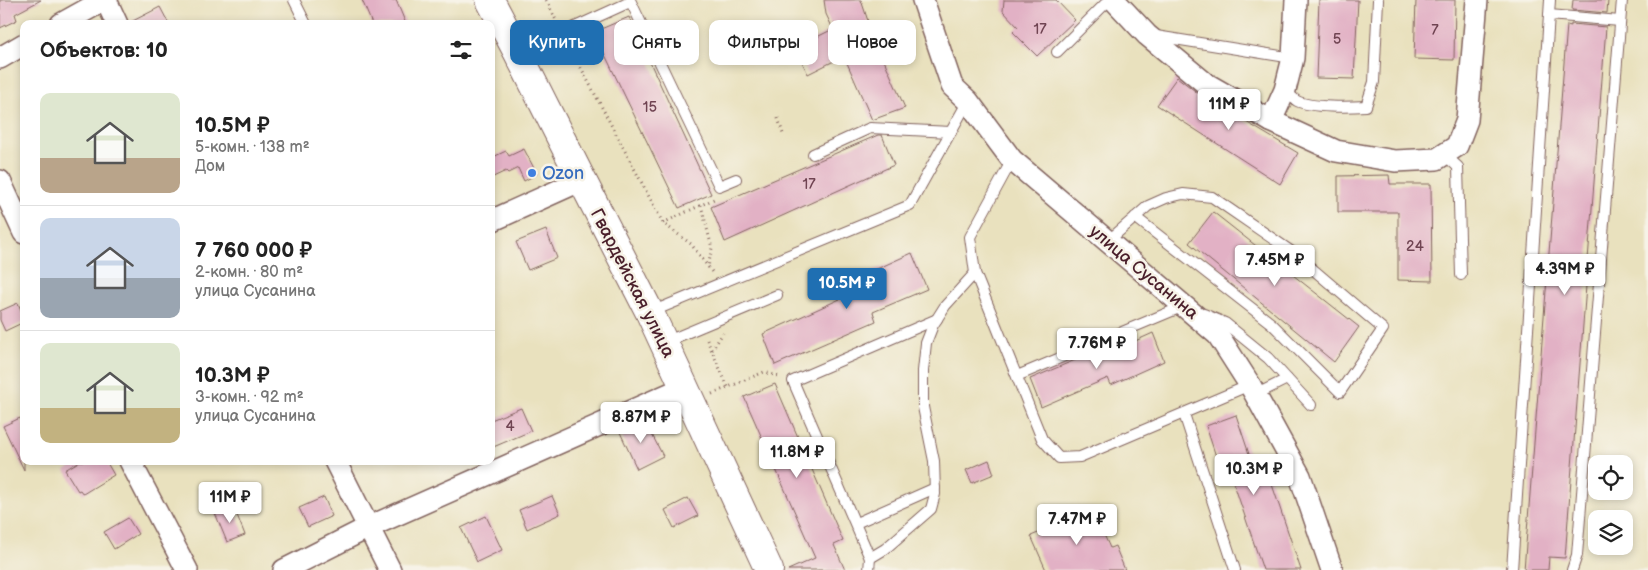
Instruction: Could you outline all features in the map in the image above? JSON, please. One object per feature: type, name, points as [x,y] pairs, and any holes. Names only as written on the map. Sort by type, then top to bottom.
[{"type":"main road","name":"Гвардейская улица","points":[[490,0],[508,40],[650,313],[769,570]]},
{"type":"street","points":[[68,20],[105,0],[115,20]]},
{"type":"street","name":"улица Сусанина","points":[[923,0],[952,86],[968,102],[1012,160],[1218,335],[1253,390],[1300,476],[1332,570]]},
{"type":"street","points":[[1114,0],[1148,35],[1205,83],[1271,121],[1336,151],[1395,160],[1437,159],[1456,146],[1467,120],[1477,0]]},
{"type":"street","points":[[1271,121],[1285,90],[1293,58],[1296,0]]},
{"type":"street","points":[[0,58],[20,46]]},
{"type":"street","points":[[495,219],[582,180]]},
{"type":"street","points":[[0,181],[20,224]]},
{"type":"street","points":[[284,570],[369,528],[688,395]]},
{"type":"street","points":[[132,465],[187,570]]},
{"type":"street","points":[[337,465],[390,570]]},
{"type":"lane","points":[[294,0],[304,20]]},
{"type":"lane","points":[[1057,52],[1109,0]]},
{"type":"lane","points":[[1285,90],[1296,101],[1307,104],[1346,107],[1366,106],[1374,82],[1378,0]]},
{"type":"lane","points":[[1512,570],[1550,0]]},
{"type":"lane","points":[[1572,570],[1577,556],[1622,0]]},
{"type":"lane","points":[[590,20],[630,1],[719,186],[736,179]]},
{"type":"lane","points":[[1549,15],[1620,21]]},
{"type":"lane","points":[[1148,35],[1293,58]]},
{"type":"lane","points":[[650,313],[910,205],[968,102]]},
{"type":"lane","points":[[813,154],[870,128],[951,132]]},
{"type":"lane","points":[[1444,154],[1458,167],[1461,275]]},
{"type":"lane","points":[[1012,160],[970,237],[975,273],[1042,439],[1059,458],[1080,457],[1184,414],[1287,379]]},
{"type":"lane","points":[[1108,241],[1148,206],[1166,198],[1183,194],[1212,197],[1295,254],[1383,329],[1340,392],[1272,324],[1135,218]]},
{"type":"lane","points":[[870,558],[885,549],[930,509],[935,488],[934,461],[923,407],[923,371],[926,343],[945,306],[975,273]]},
{"type":"lane","points":[[664,343],[777,295]]},
{"type":"lane","points":[[1017,376],[1183,306],[1225,323],[1268,358],[1311,405]]},
{"type":"lane","points":[[869,570],[870,558],[793,380],[937,319]]},
{"type":"lane","points":[[1184,414],[1235,570]]},
{"type":"lane","points":[[856,524],[935,488]]},
{"type":"path","points":[[546,0],[556,20]]},
{"type":"path","points":[[579,65],[663,223],[691,244],[721,284]]},
{"type":"path","points":[[778,118],[784,137]]},
{"type":"path","points":[[663,223],[718,197],[719,186]]},
{"type":"path","points":[[701,205],[712,248],[708,267]]},
{"type":"path","points":[[702,327],[728,387]]},
{"type":"path","points":[[688,395],[728,387],[764,372],[793,380]]},
{"type":"building","points":[[0,0],[41,0],[15,14],[17,20],[0,28]]},
{"type":"building","points":[[362,0],[396,0],[404,20],[370,20]]},
{"type":"building","points":[[824,0],[861,0],[868,20],[829,20]]},
{"type":"building","points":[[1004,0],[1056,0],[1075,20],[1037,56],[1013,32],[1018,27],[1003,11]]},
{"type":"building","points":[[1319,0],[1358,0],[1354,79],[1316,78]]},
{"type":"building","points":[[1416,0],[1455,0],[1454,60],[1414,59]]},
{"type":"building","points":[[1573,0],[1608,0],[1607,13],[1572,10]]},
{"type":"building","points":[[160,7],[167,20],[135,20]]},
{"type":"building","points":[[614,23],[614,65],[651,65],[711,194],[679,208],[604,53],[604,28]]},
{"type":"building","points":[[1571,24],[1606,27],[1565,558],[1549,557],[1548,570],[1524,570],[1567,25],[1571,26]]},
{"type":"building","points":[[828,32],[828,64],[808,74],[804,65],[818,65],[818,36]]},
{"type":"building","points":[[848,65],[886,65],[905,108],[872,120]]},
{"type":"building","points":[[1177,77],[1199,94],[1298,153],[1280,184],[1157,105]]},
{"type":"building","points":[[878,135],[882,135],[894,165],[725,242],[711,207]]},
{"type":"building","points":[[524,149],[537,174],[524,181],[518,168],[495,176],[495,156],[506,151],[509,156]]},
{"type":"building","points":[[1389,175],[1390,184],[1431,184],[1432,281],[1398,280],[1398,212],[1338,212],[1338,176]]},
{"type":"building","points":[[1213,212],[1359,327],[1334,362],[1189,243]]},
{"type":"building","points":[[546,230],[557,258],[528,270],[516,242]]},
{"type":"building","points":[[912,253],[927,289],[873,312],[876,321],[775,365],[763,334],[862,289],[857,278]]},
{"type":"building","points":[[18,303],[20,308],[20,324],[5,331],[0,320],[0,311]]},
{"type":"building","points":[[1153,333],[1164,361],[1111,385],[1108,378],[1041,407],[1030,379],[1099,350],[1102,356]]},
{"type":"building","points":[[775,384],[843,541],[834,545],[845,570],[788,570],[815,558],[744,397]]},
{"type":"building","points":[[521,408],[531,431],[495,446],[495,418]]},
{"type":"building","points":[[1236,415],[1253,466],[1264,461],[1301,570],[1263,570],[1232,478],[1224,481],[1206,426]]},
{"type":"building","points":[[20,418],[20,462],[3,426]]},
{"type":"building","points":[[644,419],[663,456],[637,469],[619,430]]},
{"type":"building","points":[[989,460],[994,474],[972,483],[966,470]]},
{"type":"building","points":[[73,465],[108,465],[114,475],[83,494],[80,490],[78,491],[65,470]]},
{"type":"building","points":[[552,496],[560,514],[527,529],[519,510]]},
{"type":"building","points":[[324,497],[332,516],[308,527],[299,508]]},
{"type":"building","points":[[688,498],[698,516],[674,528],[665,510]]},
{"type":"building","points":[[233,505],[245,535],[227,542],[215,513]]},
{"type":"building","points":[[1093,510],[1110,548],[1115,546],[1125,570],[1046,570],[1031,536]]},
{"type":"building","points":[[486,516],[502,550],[477,562],[461,528]]},
{"type":"building","points":[[128,518],[138,534],[114,549],[104,532]]},
{"type":"place","name":"Ozon","points":[[532,173]]}]
